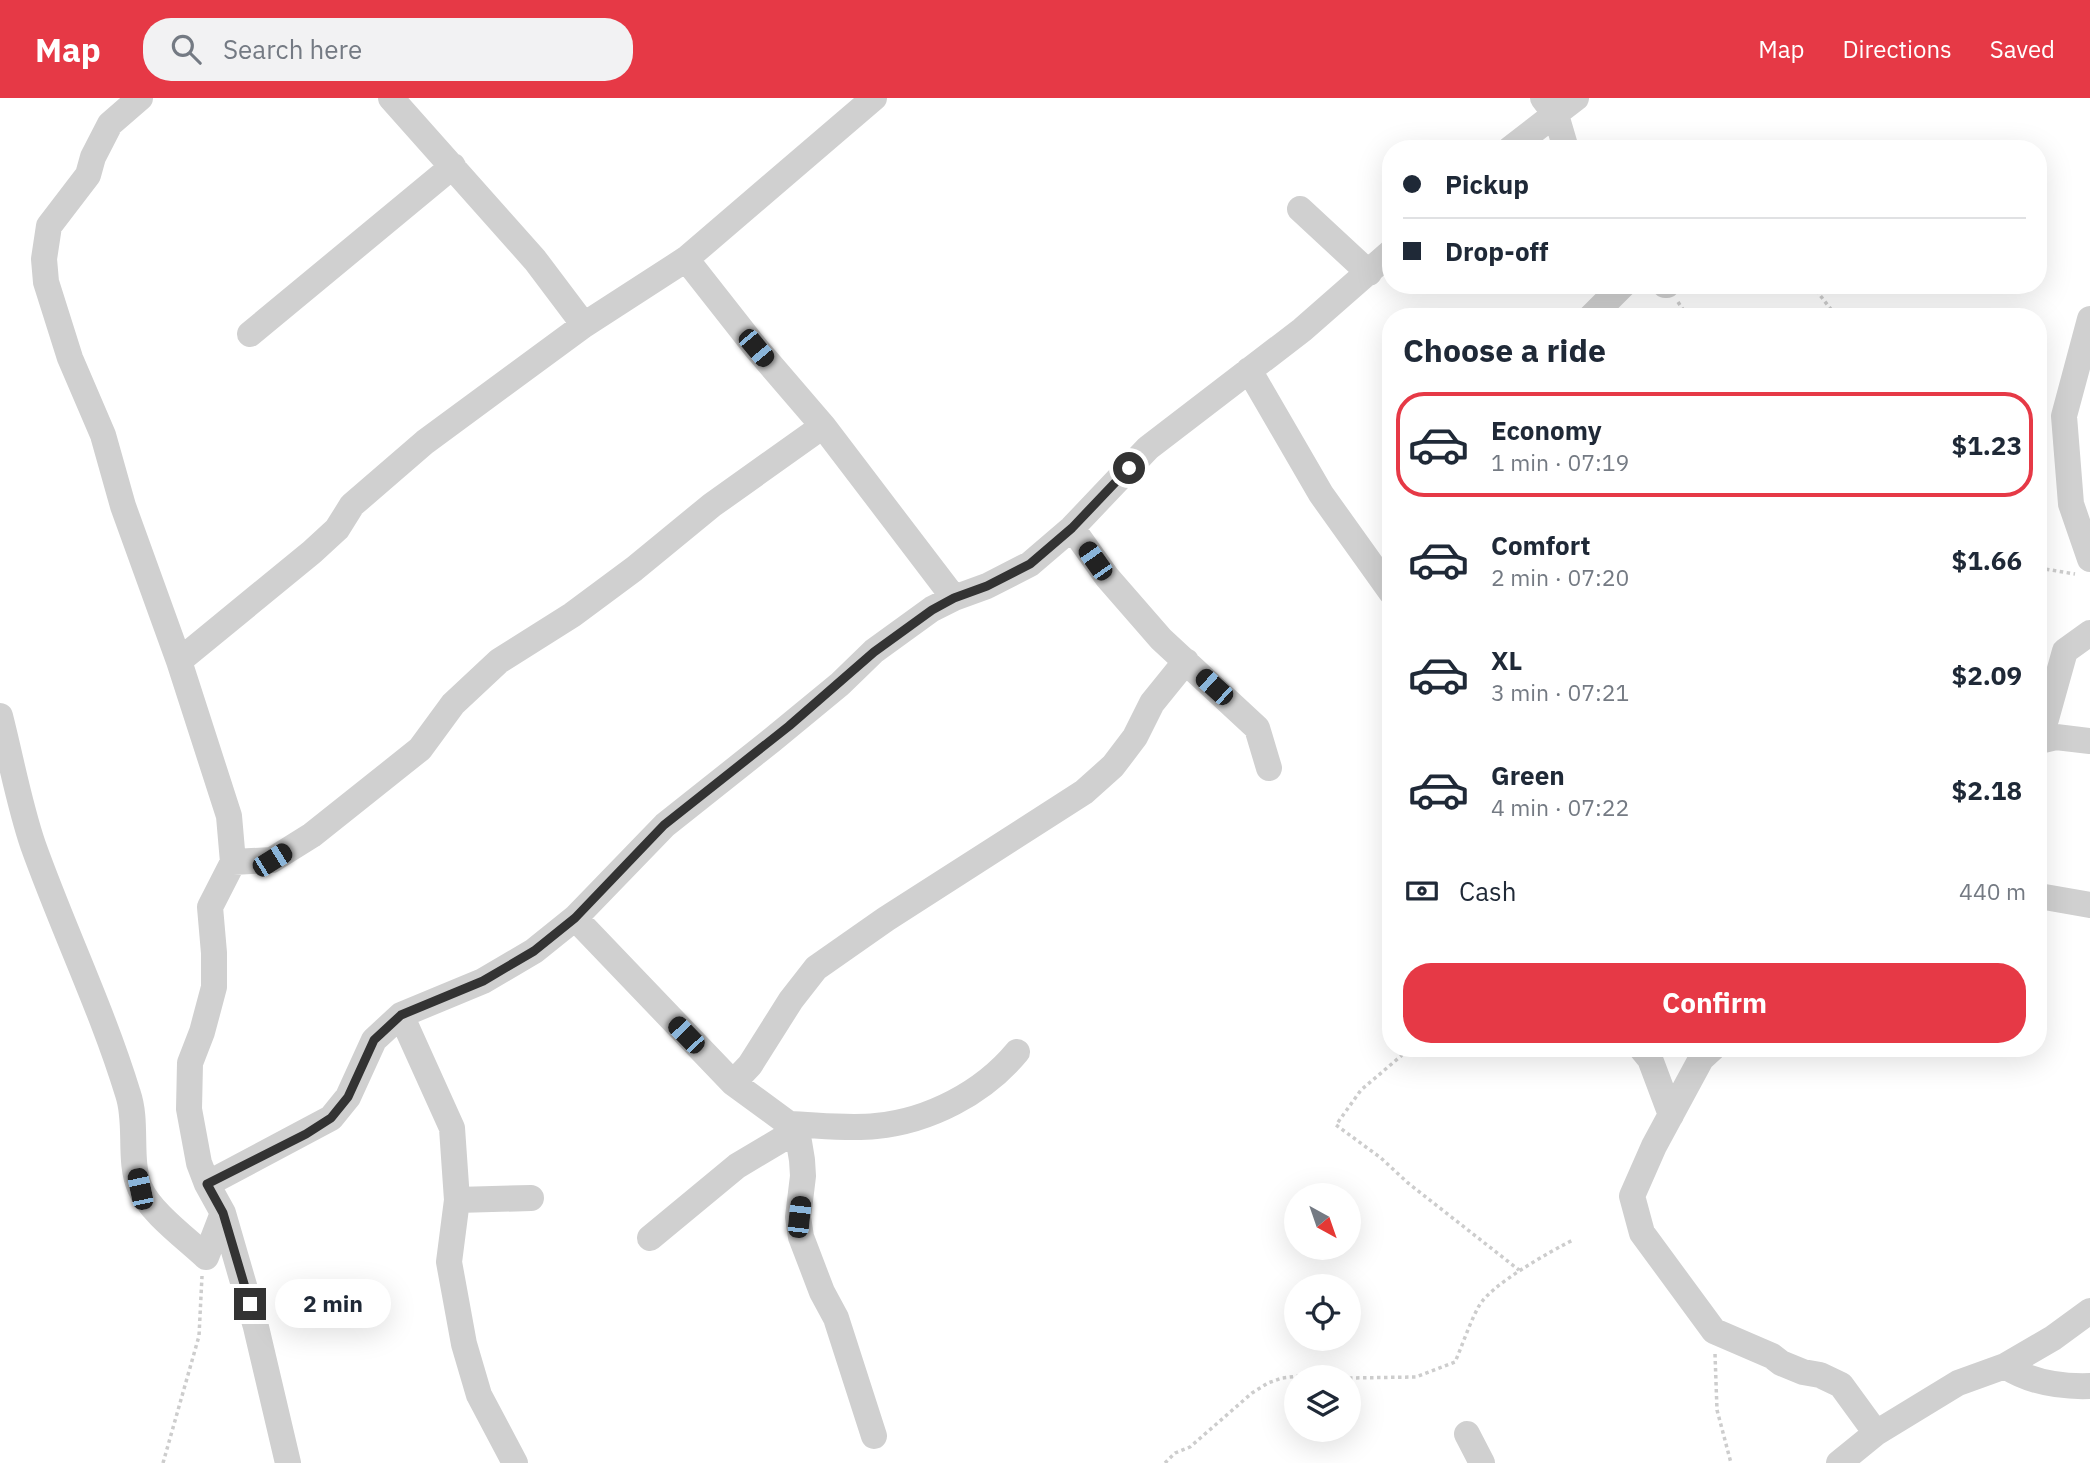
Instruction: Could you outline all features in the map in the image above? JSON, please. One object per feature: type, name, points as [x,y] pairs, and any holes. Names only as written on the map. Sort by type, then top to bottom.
[{"type":"street","points":[[140,98],[110,124],[93,157],[88,175],[49,226],[44,259],[46,282],[70,358],[103,435],[123,506],[179,660],[229,816],[233,862],[210,907],[214,987],[202,1032],[190,1063],[189,1109],[199,1163],[223,1213],[256,1327],[288,1463]]},
{"type":"street","points":[[391,98],[535,260],[584,325]]},
{"type":"street","points":[[179,660],[312,552],[337,529],[352,505],[425,442],[584,325],[686,259],[874,98]]},
{"type":"street","points":[[1520,140],[1558,104]]},
{"type":"street","points":[[1558,104],[1564,140]]},
{"type":"street","points":[[250,334],[453,166]]},
{"type":"street","points":[[1300,209],[1369,273]]},
{"type":"street","points":[[686,259],[756,348],[823,426],[954,598]]},
{"type":"street","points":[[207,1184],[306,1134],[331,1118],[348,1097],[374,1040],[401,1015],[483,981],[534,951],[575,918],[664,825],[772,740],[906,626],[954,598],[987,586],[1030,564],[1072,528],[1148,448],[1302,330],[1382,261]]},
{"type":"street","points":[[1600,308],[1614,294]]},
{"type":"street","points":[[2084,567],[2071,504],[2064,416],[2090,319]]},
{"type":"street","points":[[1249,370],[1321,494],[1382,579]]},
{"type":"street","points":[[233,862],[272,860],[312,835],[420,749],[453,704],[499,661],[572,615],[634,569],[712,505],[823,426]]},
{"type":"street","points":[[1072,528],[1107,577],[1161,639],[1257,728],[1269,768]]},
{"type":"street","points":[[2047,716],[2066,650],[2090,634]]},
{"type":"street","points":[[733,1083],[750,1065],[791,1000],[816,968],[886,919],[1084,792],[1113,766],[1135,737],[1152,703],[1186,662]]},
{"type":"street","points":[[0,716],[33,843],[129,1095],[133,1111],[136,1170],[140,1189],[152,1206],[206,1257],[223,1213]]},
{"type":"street","points":[[2047,739],[2056,737],[2090,741]]},
{"type":"street","points":[[2047,897],[2090,905]]},
{"type":"street","points":[[575,918],[733,1083],[791,1128],[799,1142],[803,1175],[799,1217],[801,1237],[822,1292],[836,1318],[874,1436]]},
{"type":"street","points":[[401,1015],[452,1128],[457,1200],[449,1262],[464,1343],[480,1395],[515,1463]]},
{"type":"street","points":[[650,1238],[737,1166],[791,1128],[877,1126],[915,1118],[946,1106],[986,1084],[1017,1052]]},
{"type":"street","points":[[1648,1057],[1671,1115]]},
{"type":"street","points":[[1703,1057],[1671,1115],[1632,1196],[1642,1233],[1714,1331],[1772,1356],[1781,1363],[1803,1372],[1821,1375],[1841,1385],[1876,1433]]},
{"type":"street","points":[[457,1200],[531,1198]]},
{"type":"street","points":[[1839,1463],[1876,1433],[1958,1383],[2005,1366],[2053,1338],[2090,1311]]},
{"type":"street","points":[[2005,1366],[2017,1374],[2053,1384],[2068,1387],[2090,1386]]},
{"type":"street","points":[[1467,1434],[1482,1463]]},
{"type":"path","points":[[1819,294],[1830,308]]},
{"type":"path","points":[[2047,568],[2084,567]]},
{"type":"path","points":[[1400,1057],[1361,1090],[1336,1125],[1519,1270]]},
{"type":"path","points":[[1361,1378],[1416,1377],[1455,1362],[1480,1303],[1519,1270],[1573,1240]]},
{"type":"path","points":[[163,1463],[199,1336],[201,1281],[206,1257]]},
{"type":"path","points":[[1714,1331],[1717,1410],[1731,1463]]},
{"type":"path","points":[[1165,1463],[1175,1453],[1190,1447],[1252,1393],[1268,1383],[1284,1378]]},
{"type":"route","points":[[250,1304],[223,1213],[207,1184],[306,1134],[331,1118],[348,1097],[374,1040],[401,1015],[483,981],[534,951],[575,918],[664,825],[789,726],[906,626],[954,598],[987,586],[1030,564],[1072,528],[1129,468]]}]
